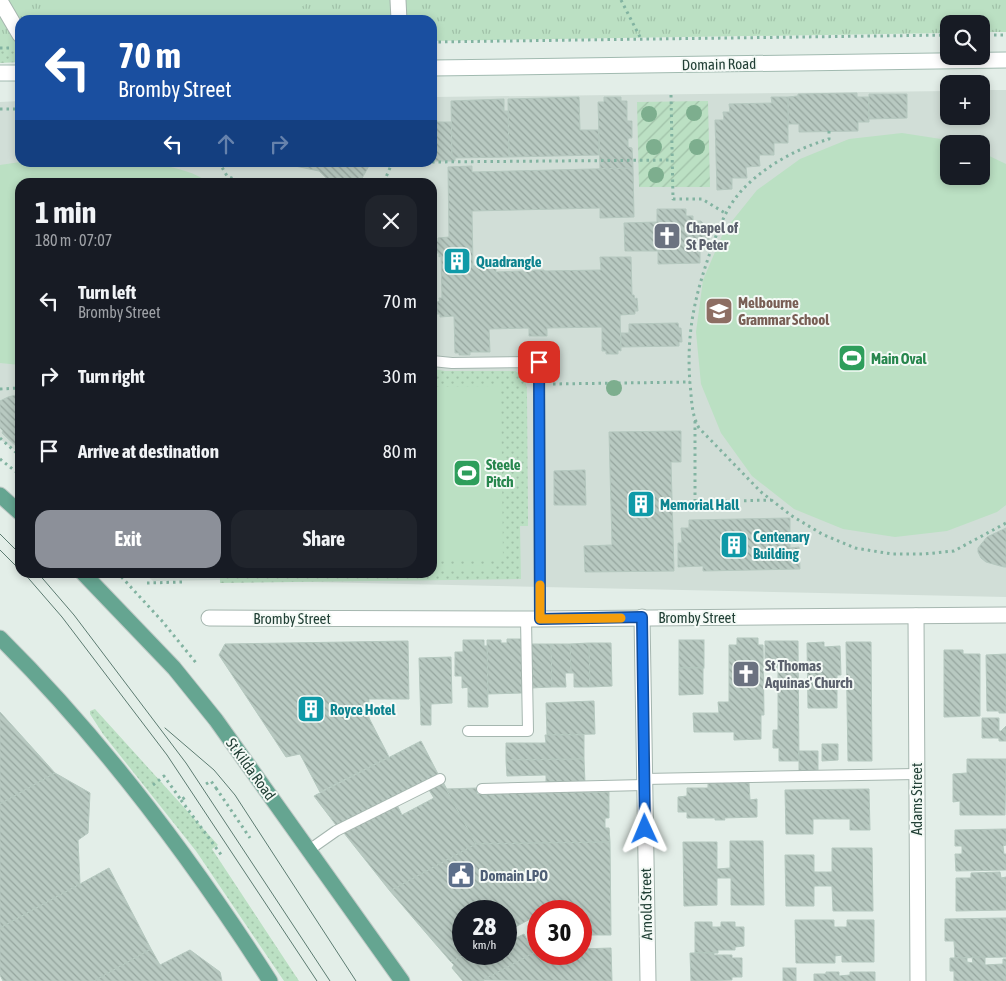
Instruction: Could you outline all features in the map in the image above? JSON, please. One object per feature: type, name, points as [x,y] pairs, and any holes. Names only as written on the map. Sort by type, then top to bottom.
[{"type":"main road","points":[[0,495],[15,508]]},
{"type":"main road","name":"St Kilda Road","points":[[88,578],[174,668],[216,720],[402,981]]},
{"type":"main road","points":[[0,638],[56,696],[140,796],[188,859],[270,981]]},
{"type":"street","points":[[398,0],[399,15]]},
{"type":"street","points":[[0,1],[15,26]]},
{"type":"street","name":"Domain Road","points":[[437,68],[1006,60]]},
{"type":"street","points":[[0,73],[15,73]]},
{"type":"street","name":"Bromby Street","points":[[209,618],[533,619],[1006,615]]},
{"type":"street","name":"Adams Street","points":[[916,616],[918,981]]},
{"type":"street","name":"Arnold Street","points":[[642,617],[648,981]]},
{"type":"lane","points":[[437,362],[539,362],[533,619],[528,731],[468,731]]},
{"type":"lane","points":[[482,789],[916,774]]},
{"type":"lane","points":[[309,850],[336,831],[440,779]]},
{"type":"path","points":[[621,0],[642,39]]},
{"type":"path","points":[[437,42],[940,35]]},
{"type":"path","points":[[990,35],[1006,35]]},
{"type":"path","points":[[671,95],[673,199],[702,199],[725,213]]},
{"type":"path","points":[[0,109],[15,109]]},
{"type":"path","points":[[829,132],[829,138],[798,150],[768,168],[747,185],[725,213],[706,262],[692,313],[689,356],[693,416],[699,428],[761,492],[808,527],[855,548],[892,554],[924,554],[954,551],[1006,523]]},
{"type":"path","points":[[437,162],[672,160]]},
{"type":"path","points":[[221,167],[227,176],[231,178]]},
{"type":"path","points":[[539,384],[690,382]]},
{"type":"path","points":[[0,389],[15,388]]},
{"type":"path","points":[[695,420],[695,502],[772,500]]},
{"type":"path","points":[[0,438],[15,452]]},
{"type":"path","points":[[0,459],[15,471]]},
{"type":"path","points":[[147,583],[182,582]]},
{"type":"path","points":[[147,789],[164,776],[222,856]]},
{"type":"path","points":[[206,784],[211,781],[250,838]]},
{"type":"path","points":[[216,788],[220,785]]},
{"type":"path","points":[[182,800],[187,796]]},
{"type":"shaded area","name":"Melbourne Grammar School","points":[[990,90],[1006,90],[1006,597],[218,580],[153,581],[150,578],[437,578],[437,178],[15,178],[15,450],[0,439],[0,102],[15,101],[15,167],[437,167],[437,97],[940,91],[940,125],[990,125]]},
{"type":"green space","points":[[0,0],[1006,0],[1006,32],[990,32],[990,15],[940,15],[940,33],[437,41],[437,15],[15,15],[15,47],[0,47]]},
{"type":"green space","points":[[47,0],[314,0],[286,15],[75,15],[66,13]]},
{"type":"green space","points":[[0,14],[15,39],[15,62],[0,63]]},
{"type":"green space","points":[[708,101],[710,187],[639,187],[637,102]]},
{"type":"green space","name":"Main Oval","points":[[902,133],[940,139],[940,185],[990,185],[990,156],[1006,164],[1006,505],[997,512],[947,531],[895,537],[843,529],[794,509],[752,476],[721,433],[701,384],[696,332],[703,280],[724,231],[757,190],[800,159],[849,139]]},
{"type":"green space","points":[[15,163],[15,167],[169,167],[200,178],[15,178],[15,364],[0,363],[0,165]]},
{"type":"green space","points":[[437,370],[515,371],[522,376],[527,391],[528,526],[520,526],[521,579],[220,583],[220,578],[437,578]]},
{"type":"green space","name":"Steele Pitch","points":[[501,386],[503,560],[437,561],[437,387]]},
{"type":"green space","points":[[491,565],[491,569],[437,569],[437,566]]},
{"type":"green space","points":[[95,709],[218,845],[212,849],[299,981],[284,981],[196,851],[103,734],[90,714],[90,711]]},
{"type":"building","points":[[857,93],[857,97],[869,97],[869,122],[858,122],[858,131],[799,132],[799,124],[788,124],[788,97],[798,96],[798,94]]},
{"type":"building","points":[[869,94],[907,94],[907,118],[869,119]]},
{"type":"building","points":[[579,97],[580,130],[599,130],[599,155],[509,157],[508,99]]},
{"type":"building","points":[[604,97],[621,97],[621,101],[627,101],[627,121],[632,121],[632,138],[628,138],[628,147],[632,148],[633,168],[600,169],[598,102],[604,102]]},
{"type":"building","points":[[771,97],[788,97],[788,143],[774,143],[774,155],[759,155],[760,166],[746,167],[747,178],[732,178],[732,189],[717,190],[715,120],[724,120],[723,112],[730,112],[729,104],[772,103]]},
{"type":"building","points":[[504,99],[504,111],[508,111],[509,157],[452,158],[451,101]]},
{"type":"building","points":[[437,122],[452,122],[452,158],[455,158],[455,161],[437,161]]},
{"type":"building","name":"Quadrangle","points":[[472,166],[472,172],[633,168],[634,217],[600,218],[600,208],[472,211],[473,266],[496,265],[496,272],[601,270],[600,257],[631,257],[632,295],[634,295],[635,299],[637,298],[638,311],[635,311],[635,314],[620,315],[621,351],[618,350],[618,354],[606,354],[606,351],[602,351],[602,327],[547,328],[547,336],[529,336],[529,328],[489,329],[490,352],[470,352],[470,355],[455,353],[454,316],[440,317],[440,314],[437,314],[437,302],[440,301],[439,298],[442,298],[441,256],[439,257],[439,253],[437,253],[437,241],[438,238],[449,237],[448,167]]},
{"type":"building","points":[[300,167],[368,167],[362,178],[326,178],[319,171]]},
{"type":"building","name":"Chapel of St Peter","points":[[657,209],[686,209],[686,216],[693,216],[693,221],[701,221],[709,230],[709,241],[700,250],[700,263],[658,264],[658,251],[625,251],[624,223],[657,222]]},
{"type":"building","points":[[678,323],[679,328],[681,328],[682,342],[679,342],[679,346],[621,347],[621,333],[629,333],[629,324]]},
{"type":"building","points":[[15,395],[15,445],[2,433],[3,431],[0,428],[0,401]]},
{"type":"building","name":"Memorial Hall","points":[[681,431],[681,462],[671,462],[674,571],[585,572],[584,546],[612,545],[609,432]]},
{"type":"building","points":[[585,470],[586,505],[554,505],[554,471]]},
{"type":"building","name":"Centenary Building","points":[[790,518],[790,548],[799,547],[800,569],[703,571],[703,566],[678,567],[678,543],[682,543],[681,528],[689,528],[689,520]]},
{"type":"building","points":[[1006,528],[1006,567],[986,562],[981,558],[978,548],[987,537]]},
{"type":"building","name":"St Thomas Aquinas' Church","points":[[737,638],[758,638],[758,645],[763,645],[764,715],[761,715],[761,739],[734,740],[734,732],[694,732],[693,713],[719,713],[718,702],[729,702],[729,645],[737,645]]},
{"type":"building","points":[[507,639],[521,639],[522,693],[488,694],[487,640],[501,640],[501,643],[507,643]]},
{"type":"building","points":[[463,640],[484,640],[484,646],[487,646],[488,707],[468,707],[468,687],[462,688],[462,676],[455,676],[455,652],[463,652]]},
{"type":"building","points":[[679,640],[704,640],[704,668],[679,668]]},
{"type":"building","name":"Royce Hotel","points":[[408,641],[409,699],[369,699],[369,718],[389,757],[320,792],[300,754],[286,757],[219,655],[225,644]]},
{"type":"building","points":[[765,641],[798,641],[799,761],[779,761],[779,748],[773,748],[773,730],[778,730],[778,668],[765,668]]},
{"type":"building","points":[[824,642],[824,647],[840,646],[841,675],[837,675],[837,708],[808,708],[807,643]]},
{"type":"building","points":[[846,642],[871,642],[872,761],[848,761]]},
{"type":"building","points":[[589,643],[590,687],[574,687],[574,673],[571,673],[570,644]]},
{"type":"building","points":[[589,643],[611,643],[612,686],[590,687]]},
{"type":"building","points":[[530,644],[551,644],[552,687],[531,688]]},
{"type":"building","points":[[551,644],[570,644],[571,673],[565,673],[566,687],[552,687]]},
{"type":"building","points":[[944,650],[963,650],[963,654],[980,654],[980,716],[944,717]]},
{"type":"building","points":[[1006,654],[1006,713],[987,711],[986,655]]},
{"type":"building","points":[[451,657],[452,703],[431,704],[431,725],[421,725],[419,658]]},
{"type":"building","points":[[679,668],[703,668],[703,694],[679,695]]},
{"type":"building","points":[[594,701],[595,734],[547,735],[546,703]]},
{"type":"building","points":[[0,712],[55,773],[0,804]]},
{"type":"building","points":[[982,718],[999,718],[999,731],[1006,726],[1006,741],[999,741],[999,738],[982,738]]},
{"type":"building","points":[[545,735],[584,735],[584,759],[506,760],[506,743],[546,743]]},
{"type":"building","points":[[421,741],[438,774],[336,825],[314,796]]},
{"type":"building","points":[[822,744],[838,744],[838,760],[822,761]]},
{"type":"building","points":[[799,751],[818,751],[818,770],[799,771]]},
{"type":"building","points":[[584,759],[585,783],[546,784],[546,775],[507,776],[506,760]]},
{"type":"building","points":[[967,759],[1006,759],[1005,815],[960,815],[960,801],[953,802],[953,774],[967,773]]},
{"type":"building","points":[[55,773],[90,793],[88,833],[78,840],[80,884],[0,928],[0,804]]},
{"type":"building","points":[[722,781],[749,783],[750,800],[757,799],[757,817],[715,820],[715,818],[687,818],[687,812],[678,812],[678,797],[687,796],[687,788],[708,788],[708,783],[722,783]]},
{"type":"building","points":[[443,782],[476,844],[390,891],[344,833],[397,805],[402,815],[434,798],[429,790]]},
{"type":"building","points":[[477,788],[477,794],[609,792],[609,818],[605,818],[605,828],[609,828],[610,842],[476,844],[446,789]]},
{"type":"building","points":[[869,789],[870,830],[850,830],[850,819],[813,819],[813,834],[786,834],[785,790]]},
{"type":"building","points":[[1006,829],[1006,845],[1003,846],[1004,854],[1006,854],[1006,870],[956,871],[955,854],[962,854],[962,846],[955,846],[955,830]]},
{"type":"building","points":[[730,841],[763,841],[764,905],[731,905],[731,878],[717,878],[717,905],[684,906],[683,842],[717,842],[717,869],[730,868]]},
{"type":"building","points":[[610,842],[611,935],[592,935],[592,900],[527,900],[527,921],[517,926],[517,900],[452,900],[451,962],[390,891],[476,844]]},
{"type":"building","points":[[832,848],[872,848],[873,911],[833,911],[832,886],[814,886],[814,906],[786,906],[785,855],[814,855],[814,872],[832,872]]},
{"type":"building","points":[[109,868],[151,949],[94,981],[3,981],[0,975],[0,928]]},
{"type":"building","points":[[1000,872],[1001,878],[1006,877],[1006,910],[956,911],[956,878],[971,878],[971,873]]},
{"type":"building","points":[[1006,918],[1006,957],[955,958],[954,941],[945,941],[945,919]]},
{"type":"building","points":[[795,920],[834,920],[834,927],[847,927],[847,920],[874,920],[874,962],[842,962],[842,955],[835,956],[835,963],[796,963]]},
{"type":"building","points":[[695,922],[712,922],[712,927],[721,927],[721,922],[735,922],[735,927],[744,927],[744,946],[735,947],[735,950],[718,950],[718,953],[695,953]]},
{"type":"building","points":[[524,934],[527,940],[527,957],[517,962],[517,938]]},
{"type":"building","points":[[611,948],[612,981],[483,980],[511,965],[517,965],[517,962],[527,956],[527,965],[592,965],[592,949]]},
{"type":"building","points":[[151,949],[160,965],[190,950],[220,972],[222,981],[94,981]]},
{"type":"building","points":[[690,953],[714,953],[714,955],[732,955],[732,958],[742,958],[742,977],[732,977],[732,980],[691,981]]},
{"type":"building","points":[[972,957],[985,957],[985,965],[1003,964],[1003,959],[1006,959],[1006,981],[954,981],[954,971],[950,971],[950,958],[967,958],[967,962],[973,963]]},
{"type":"building","points":[[454,965],[512,965],[482,981],[463,981],[452,968]]},
{"type":"building","points":[[783,968],[796,968],[796,981],[783,981]]},
{"type":"building","points":[[826,972],[839,972],[839,976],[850,975],[850,972],[875,972],[875,981],[814,981],[814,974],[826,974]]},
{"type":"tram line","points":[[0,534],[15,549]]},
{"type":"tram line","points":[[0,550],[15,565]]},
{"type":"tram line","points":[[28,578],[62,617],[167,755],[317,981]]},
{"type":"tram line","points":[[42,578],[74,615],[186,763],[330,981]]},
{"type":"tram line","points":[[165,728],[214,770],[235,795],[356,981]]},
{"type":"slow traffic","points":[[540,585],[540,619],[621,618]]},
{"type":"place","name":"Chapel of St Peter","points":[[667,236]]},
{"type":"place","name":"Quadrangle","points":[[457,261]]},
{"type":"place","name":"Melbourne Grammar School","points":[[719,311]]},
{"type":"place","name":"Main Oval","points":[[852,358]]},
{"type":"place","name":"Steele Pitch","points":[[467,473]]},
{"type":"place","name":"Memorial Hall","points":[[641,504]]},
{"type":"place","name":"Centenary Building","points":[[734,545]]},
{"type":"place","name":"St Thomas Aquinas' Church","points":[[746,674]]},
{"type":"place","name":"Royce Hotel","points":[[311,709]]},
{"type":"place","name":"Domain LPO","points":[[461,875]]},
{"type":"route","points":[[539,362],[540,619],[642,617],[645,829]]}]
